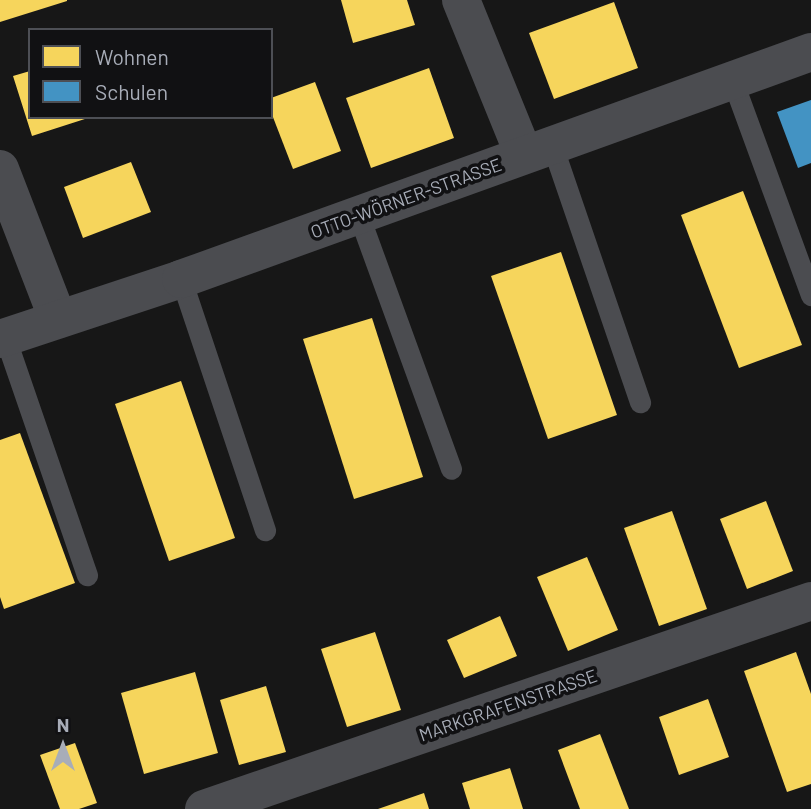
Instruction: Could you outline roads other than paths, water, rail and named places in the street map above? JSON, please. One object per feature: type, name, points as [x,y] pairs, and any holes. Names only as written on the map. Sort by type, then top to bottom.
[{"type":"street","points":[[461,0],[538,150]]},
{"type":"street","name":"OTTO-WÖRNER-STRASSE","points":[[3,338],[181,279],[811,52]]},
{"type":"street","points":[[0,169],[58,319]]},
{"type":"street","name":"MARKGRAFENSTRASSE","points":[[204,809],[811,601]]},
{"type":"lane","points":[[733,82],[811,295]]},
{"type":"lane","points":[[538,150],[640,402]]},
{"type":"lane","points":[[359,215],[451,469]]},
{"type":"lane","points":[[181,279],[265,530]]},
{"type":"lane","points":[[3,338],[87,575]]}]
